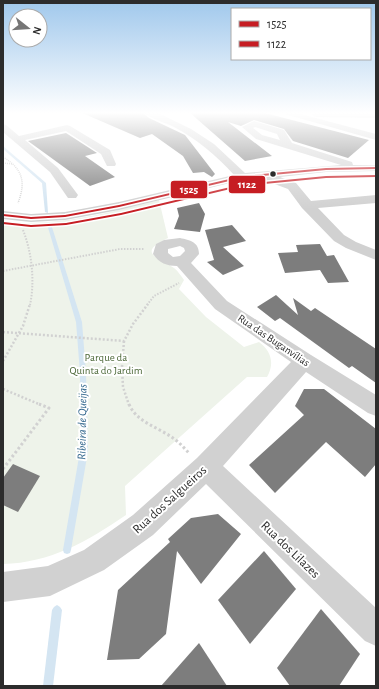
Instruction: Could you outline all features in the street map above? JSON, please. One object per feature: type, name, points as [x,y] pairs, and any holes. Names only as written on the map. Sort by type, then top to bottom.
[{"type":"street","points":[[23,144],[54,170],[72,196]]},
{"type":"street","points":[[93,144],[106,152],[111,164]]},
{"type":"street","points":[[208,144],[224,157],[242,177]]},
{"type":"street","points":[[288,146],[339,160],[353,168]]},
{"type":"street","points":[[12,216],[31,218],[65,216],[256,175],[299,171],[376,168]]},
{"type":"street","points":[[292,186],[299,171]]},
{"type":"street","points":[[256,175],[279,180],[292,186],[339,238],[351,245],[376,255]]},
{"type":"street","points":[[307,204],[376,199]]},
{"type":"street","name":"Rua das Buganvílias","points":[[160,250],[160,254],[165,260],[181,261],[222,304],[304,361],[376,406]]},
{"type":"street","name":"Rua dos Salgueiros","points":[[3,588],[50,581],[94,560],[143,525],[206,467],[304,361]]},
{"type":"street","name":"Rua dos Lilazes","points":[[206,467],[376,630]]},
{"type":"path","points":[[3,157],[14,164],[20,173],[23,185],[22,195],[12,216],[19,223],[27,238],[33,275],[28,312],[20,333],[3,361]]},
{"type":"path","points":[[3,163],[14,164]]},
{"type":"path","points":[[3,270],[120,249],[160,250]]},
{"type":"path","points":[[194,275],[154,296],[133,324],[124,341],[122,367],[123,387],[132,412],[153,427],[173,438],[206,467]]},
{"type":"path","points":[[3,332],[124,341]]},
{"type":"path","points":[[3,389],[49,408],[3,469]]},
{"type":"green space","name":"Parque da Quinta do Jardim","points":[[159,200],[168,238],[153,247],[153,254],[178,272],[184,280],[179,289],[206,317],[244,347],[259,342],[266,349],[269,353],[271,362],[271,367],[267,377],[247,377],[125,486],[126,515],[83,542],[53,555],[37,560],[3,564],[3,222],[23,223],[62,221],[121,210]]},
{"type":"building","points":[[32,144],[83,144],[97,153],[85,156],[115,177],[90,186]]},
{"type":"building","points":[[166,144],[192,144],[215,174],[212,177],[204,172],[193,173],[183,156]]},
{"type":"building","points":[[226,144],[257,144],[272,156],[245,161]]},
{"type":"building","points":[[303,144],[364,144],[348,158]]},
{"type":"building","points":[[199,203],[205,214],[200,232],[174,229],[179,216],[177,208]]},
{"type":"building","points":[[232,225],[246,241],[223,247],[244,266],[223,275],[207,262],[214,260],[205,230]]},
{"type":"building","points":[[320,244],[327,256],[334,255],[349,282],[328,283],[320,270],[285,273],[278,253],[298,252],[296,245]]},
{"type":"building","points":[[276,295],[298,315],[293,298],[311,311],[315,308],[376,349],[376,383],[352,366],[349,368],[280,318],[275,321],[257,307]]},
{"type":"building","points":[[304,389],[324,389],[376,429],[376,464],[365,477],[326,442],[275,493],[249,465],[304,415],[295,406]]},
{"type":"building","points":[[13,464],[40,476],[18,512],[3,505],[3,478]]},
{"type":"building","points":[[218,514],[241,534],[201,584],[177,551],[166,634],[139,659],[107,660],[118,590],[170,542],[168,539],[191,518]]},
{"type":"building","points":[[264,551],[296,589],[250,644],[218,600]]},
{"type":"building","points":[[321,609],[360,654],[339,686],[290,686],[277,668]]},
{"type":"building","points":[[199,643],[227,686],[161,686]]},
{"type":"waterway","name":"Ribeira de Queijas","points":[[3,147],[44,183],[47,212]]},
{"type":"waterway","name":"Ribeira de Queijas","points":[[49,224],[79,322],[83,373],[84,451],[67,550]]},
{"type":"waterway","name":"Ribeira de Queijas","points":[[48,686],[57,610]]},
{"type":"transit line","name":"1525","points":[[3,215],[31,218],[65,216],[119,206],[242,177],[326,169],[376,168]]},
{"type":"transit line","name":"1122","points":[[3,223],[31,226],[66,224],[121,214],[243,185],[326,177],[376,176]]}]
